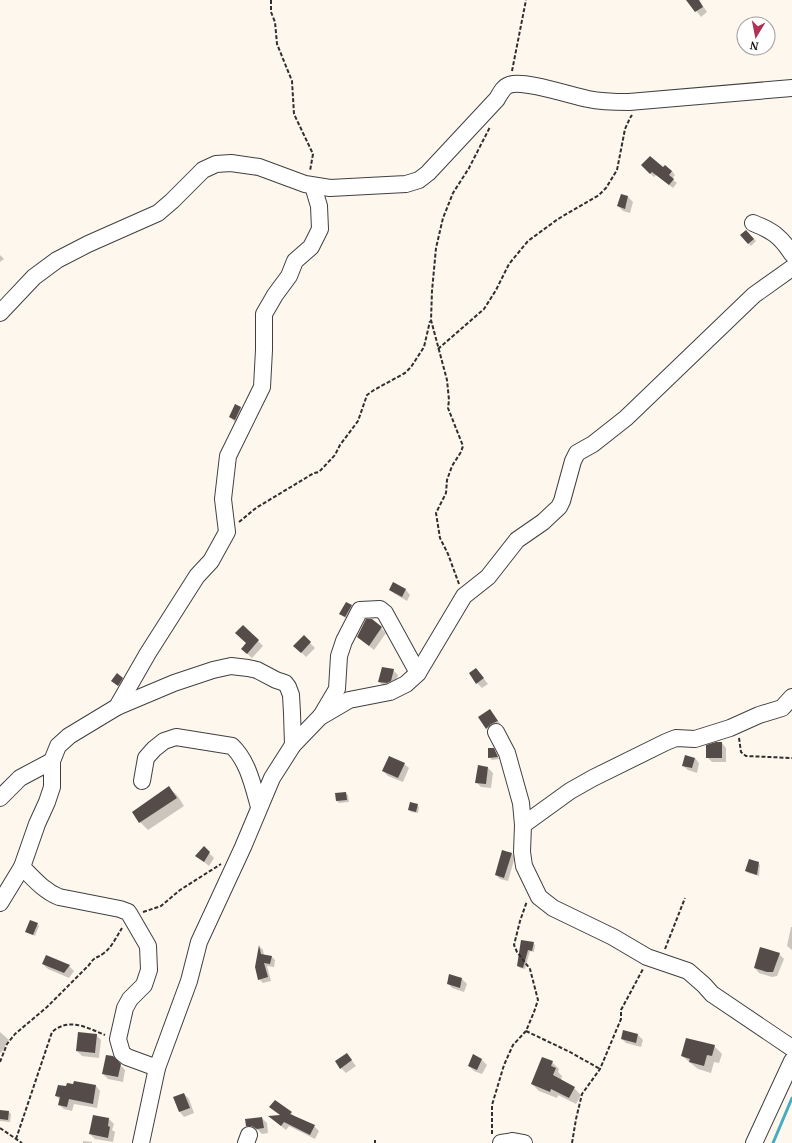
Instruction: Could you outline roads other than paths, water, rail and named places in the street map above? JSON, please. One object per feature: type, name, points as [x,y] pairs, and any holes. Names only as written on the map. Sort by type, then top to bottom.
[{"type":"street","points":[[0,313],[34,277],[57,260],[88,244],[158,213],[203,170],[216,164],[231,163],[259,167],[309,185],[330,188],[406,184],[419,180],[428,173],[497,99],[504,88],[509,85],[523,84],[599,101],[629,102],[792,88]]},
{"type":"street","points":[[117,707],[148,653],[197,576],[211,561],[227,532],[224,499],[228,456],[262,387],[264,314],[275,295],[289,276],[295,261],[311,247],[320,229],[319,206],[309,185]]},
{"type":"street","points":[[753,223],[769,229],[778,236],[792,254]]},
{"type":"street","points":[[320,717],[349,700],[390,692],[406,684],[418,673],[464,596],[488,578],[517,540],[543,522],[559,507],[577,452],[593,444],[626,418],[754,294],[792,268]]},
{"type":"street","points":[[141,1143],[157,1068],[189,981],[199,942],[272,778],[293,746],[320,717],[337,688],[339,656],[344,641],[360,610],[380,609],[385,613],[418,673]]},
{"type":"street","points":[[0,903],[22,867],[37,824],[47,802],[52,787],[52,761],[58,746],[69,736],[117,707],[174,683],[213,670],[231,666],[248,668],[257,670],[276,680],[286,683],[291,701],[293,746]]},
{"type":"street","points":[[523,825],[570,791],[666,742],[676,738],[695,738],[737,725],[759,715],[782,708],[792,697]]},
{"type":"street","points":[[496,732],[507,753],[521,804],[523,825],[522,852],[524,866],[532,885],[539,896],[553,908],[613,937],[651,958],[688,971],[712,994],[792,1048]]},
{"type":"street","points":[[142,781],[146,758],[164,741],[176,737],[232,746],[238,752],[248,770],[259,807]]},
{"type":"street","points":[[0,798],[20,778],[52,761]]},
{"type":"street","points":[[22,867],[37,882],[52,894],[59,897],[120,909],[128,912],[148,946],[149,970],[144,984],[130,1000],[126,1008],[118,1039],[122,1053],[127,1057],[157,1068]]},
{"type":"street","points":[[754,1143],[792,1061]]},
{"type":"street","points":[[496,1139],[524,1143]]},
{"type":"waterway","points":[[773,1143],[792,1098]]}]
